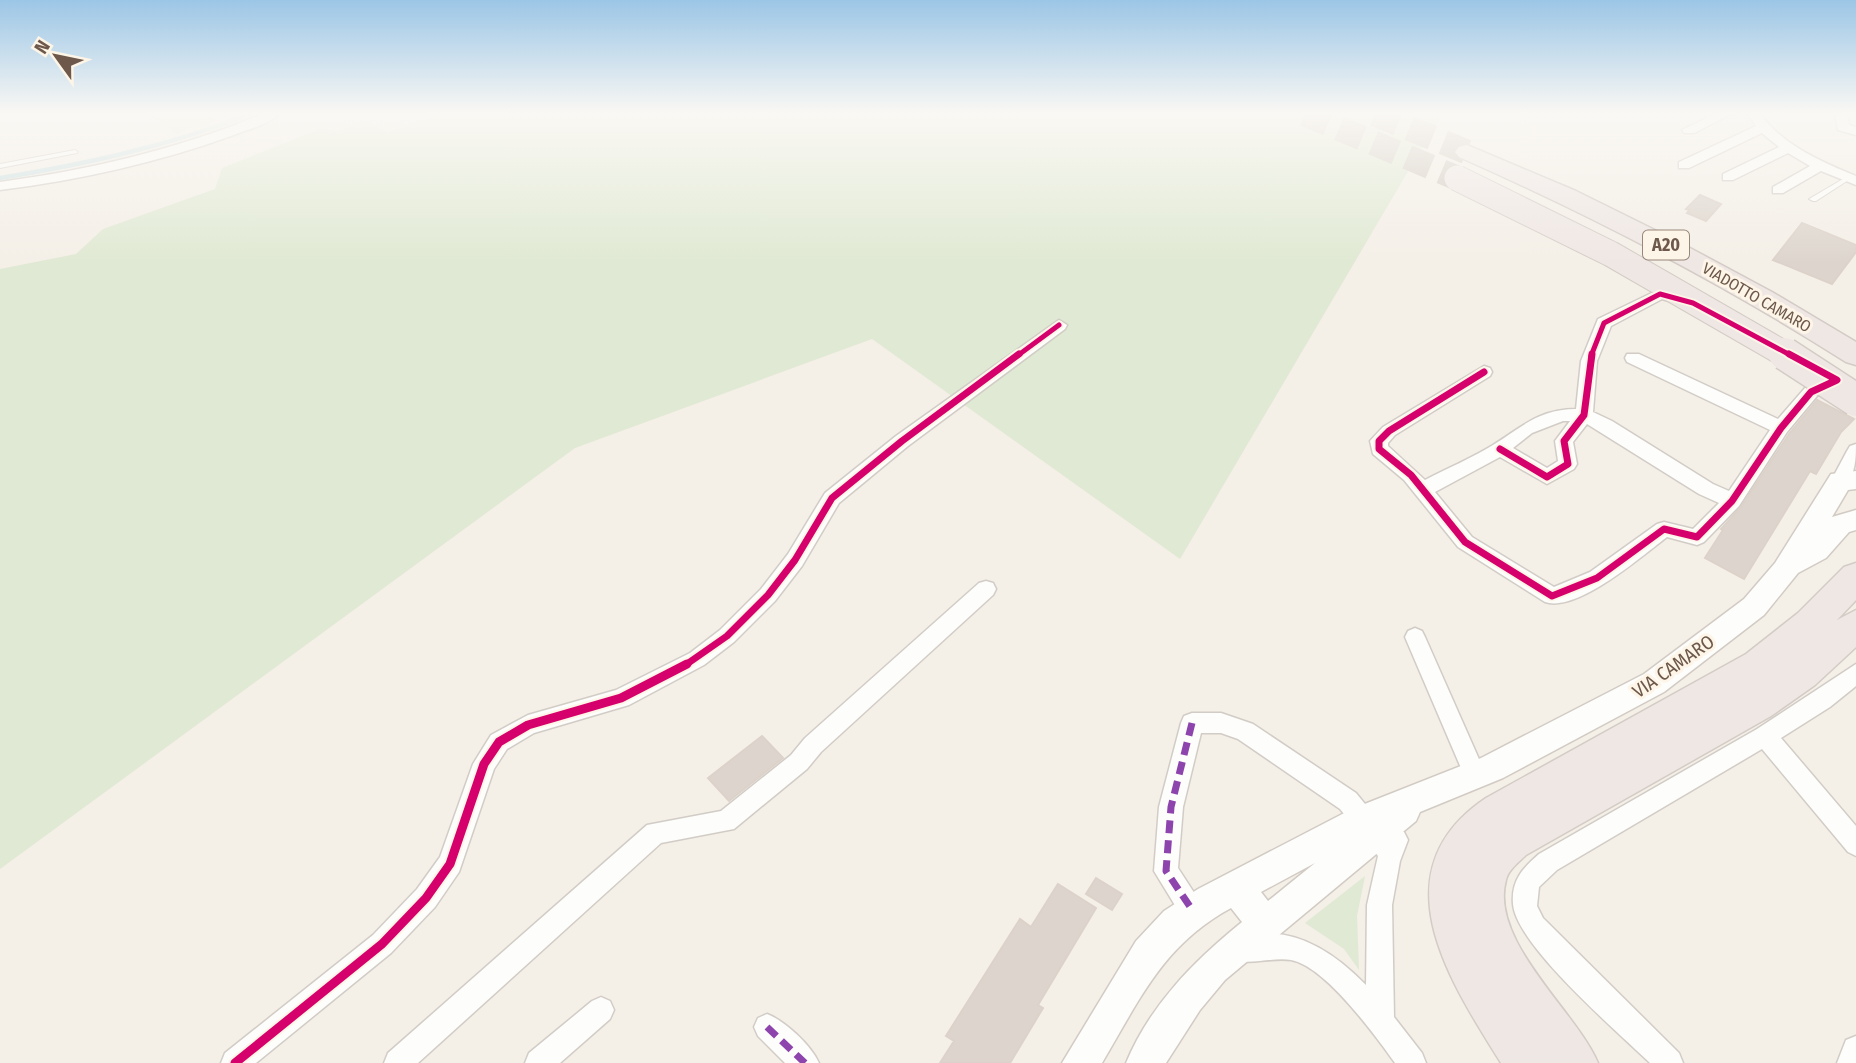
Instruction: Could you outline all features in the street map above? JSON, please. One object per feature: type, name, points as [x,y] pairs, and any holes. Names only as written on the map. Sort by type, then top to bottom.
[{"type":"highway","name":"VIADOTTO CAMARO","points":[[1492,164],[1635,229],[1749,290],[1856,355]]},
{"type":"highway","name":"VIADOTTO CAMARO","points":[[1457,178],[1566,229],[1655,277],[1763,340],[1856,400]]},
{"type":"highway","points":[[1553,1055],[1474,974],[1454,926],[1450,900],[1451,873],[1465,842],[1500,812],[1759,665],[1811,624],[1856,577]]},
{"type":"highway","points":[[1553,1055],[1491,939],[1482,899],[1485,875],[1493,857],[1511,841],[1758,704],[1802,674],[1856,625]]},
{"type":"street","points":[[0,186],[67,176],[117,164]]},
{"type":"street","points":[[1728,177],[1756,164]]},
{"type":"street","points":[[1778,190],[1821,165],[1852,180]]},
{"type":"street","points":[[1485,372],[1389,431],[1379,441],[1379,449],[1410,475],[1465,542],[1552,596],[1570,593],[1601,576],[1664,529],[1697,537],[1732,501],[1781,428],[1811,392],[1837,380],[1693,303],[1660,294],[1604,323],[1589,361],[1584,415],[1564,441],[1568,464],[1547,477],[1500,449]]},
{"type":"street","points":[[235,1063],[382,944],[426,898],[450,864],[481,771],[499,742],[528,725],[621,698],[703,654],[727,636],[768,595],[795,560],[832,499],[902,441],[1059,325]]},
{"type":"street","points":[[1633,358],[1781,428]]},
{"type":"street","points":[[1422,490],[1500,449],[1526,429],[1561,415],[1584,415],[1606,425],[1706,489],[1732,501]]},
{"type":"street","name":"VIA CAMARO","points":[[1145,1063],[1187,997],[1213,968],[1420,798],[1475,775],[1654,683],[1754,607],[1785,571],[1850,480],[1856,452]]},
{"type":"street","points":[[1785,571],[1822,545],[1844,521],[1856,520]]},
{"type":"street","points":[[398,1063],[655,833],[726,821],[799,762],[813,744],[986,589]]},
{"type":"street","points":[[1415,637],[1475,775]]},
{"type":"street","points":[[1669,1063],[1541,936],[1525,906],[1526,886],[1530,878],[1548,862],[1765,736],[1822,700],[1856,673]]},
{"type":"street","points":[[1193,911],[1166,871],[1171,807],[1192,723],[1221,723],[1245,731],[1348,801],[1376,836],[1381,1019]]},
{"type":"street","points":[[1765,736],[1856,844]]},
{"type":"street","name":"VIA CAMARO","points":[[1081,1063],[1148,953],[1176,923],[1236,887],[1376,836]]},
{"type":"street","points":[[1236,887],[1266,925]]},
{"type":"street","points":[[1235,950],[1265,947],[1302,951],[1326,966],[1381,1019],[1412,1063]]},
{"type":"street","points":[[539,1063],[601,1010]]},
{"type":"street","points":[[766,1027],[805,1063]]},
{"type":"street","points":[[1851,1063],[1856,1050]]},
{"type":"lane","points":[[1813,199],[1852,180]]},
{"type":"green space","points":[[233,164],[1413,164],[1180,559],[872,339],[575,448],[0,869],[0,269],[76,254],[103,229],[215,189],[222,168]]},
{"type":"green space","points":[[1365,876],[1357,916],[1359,970],[1344,949],[1305,923]]},
{"type":"building","points":[[1700,195],[1721,204],[1706,221],[1687,213],[1689,210],[1686,209]]},
{"type":"building","points":[[1802,223],[1856,245],[1856,252],[1832,284],[1773,260]]},
{"type":"building","points":[[1817,400],[1854,419],[1841,432],[1816,474],[1810,471],[1744,579],[1705,558],[1723,530],[1721,529],[1741,507],[1789,434]]},
{"type":"building","points":[[762,736],[783,758],[729,801],[708,778]]},
{"type":"building","points":[[1096,878],[1122,894],[1112,910],[1086,894]]},
{"type":"building","points":[[1058,884],[1096,908],[1038,1005],[1043,1008],[1010,1063],[940,1063],[954,1041],[946,1036],[1020,919],[1031,927]]},
{"type":"waterway","points":[[0,178],[79,164]]},
{"type":"tunnel","points":[[1423,164],[1457,178]]},
{"type":"marked path","points":[[1192,723],[1171,807],[1166,871],[1193,911]]},
{"type":"marked path","points":[[767,1027],[805,1063]]},
{"type":"cycle path","points":[[1484,372],[1389,431],[1379,441],[1379,449],[1411,475],[1465,542],[1552,596],[1568,592],[1597,578],[1664,529],[1697,537],[1732,501],[1781,428],[1811,392],[1837,380],[1693,303],[1660,294],[1604,323],[1589,361],[1584,415],[1564,441],[1568,464],[1547,477],[1500,449]]},
{"type":"cycle path","points":[[235,1063],[382,944],[426,898],[450,864],[484,764],[499,742],[528,725],[621,698],[697,659],[727,636],[768,595],[795,560],[832,498],[902,441],[1059,325]]}]
